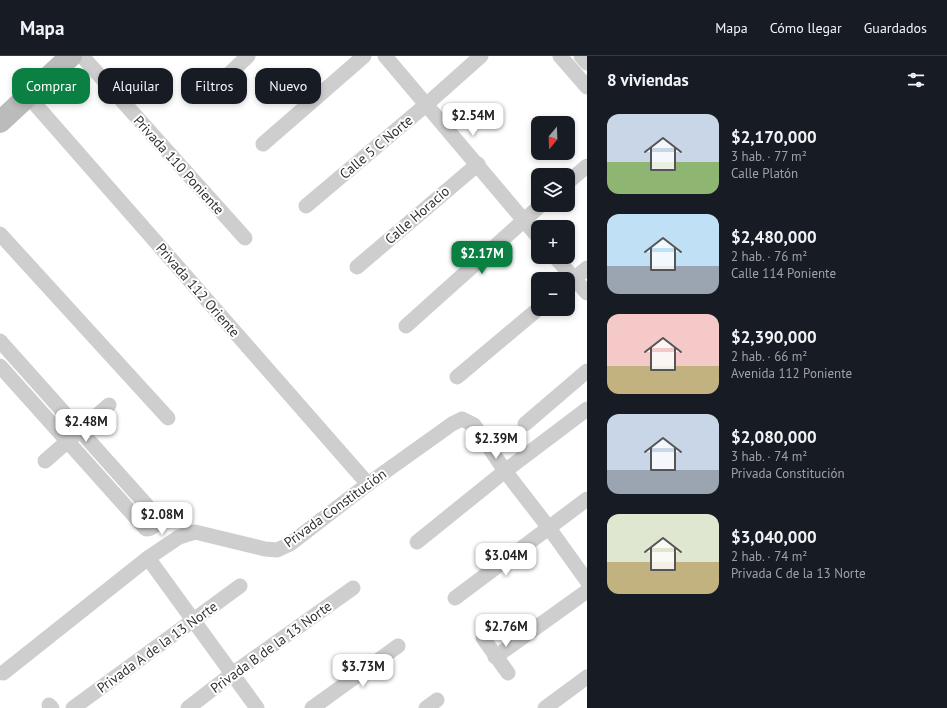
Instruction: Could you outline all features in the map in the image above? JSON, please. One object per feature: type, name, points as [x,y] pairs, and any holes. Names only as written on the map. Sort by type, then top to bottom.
[{"type":"street","points":[[58,68],[71,56]]},
{"type":"street","name":"Privada 110 Poniente","points":[[82,56],[245,238]]},
{"type":"street","points":[[235,68],[248,56]]},
{"type":"street","points":[[263,144],[364,56]]},
{"type":"street","points":[[385,56],[478,164],[531,230]]},
{"type":"street","name":"Calle 5 C Norte","points":[[306,206],[427,104],[481,56]]},
{"type":"street","points":[[560,56],[587,87]]},
{"type":"street","points":[[580,56],[587,63]]},
{"type":"street","points":[[0,122],[19,104]]},
{"type":"street","name":"Privada 112 Oriente","points":[[35,104],[368,484]]},
{"type":"street","name":"Calle Horacio","points":[[357,267],[478,164]]},
{"type":"street","points":[[575,176],[587,166]]},
{"type":"street","points":[[406,326],[533,212]]},
{"type":"street","points":[[0,234],[168,418]]},
{"type":"street","points":[[575,278],[587,268]]},
{"type":"street","points":[[575,284],[587,293]]},
{"type":"street","points":[[457,377],[531,315]]},
{"type":"street","points":[[0,341],[159,519],[158,522],[146,530],[0,366]]},
{"type":"street","points":[[525,424],[587,371]]},
{"type":"street","points":[[21,390],[33,378]]},
{"type":"street","points":[[45,461],[109,405]]},
{"type":"street","points":[[418,542],[505,471],[587,409]]},
{"type":"street","name":"Privada Constitución","points":[[3,673],[148,558],[178,537],[195,532],[265,549],[277,550],[290,544],[368,484],[452,424],[462,419],[474,425],[505,471]]},
{"type":"street","points":[[505,471],[549,528],[587,581]]},
{"type":"street","points":[[455,598],[587,499]]},
{"type":"street","points":[[148,558],[257,708]]},
{"type":"street","name":"Privada A de la 13 Norte","points":[[73,708],[240,586]]},
{"type":"street","name":"Privada B de la 13 Norte","points":[[188,708],[232,674],[354,588]]},
{"type":"street","points":[[495,657],[587,591]]},
{"type":"street","points":[[483,638],[495,657],[508,673]]},
{"type":"street","points":[[312,708],[398,646]]},
{"type":"street","points":[[538,707],[587,677]]}]
